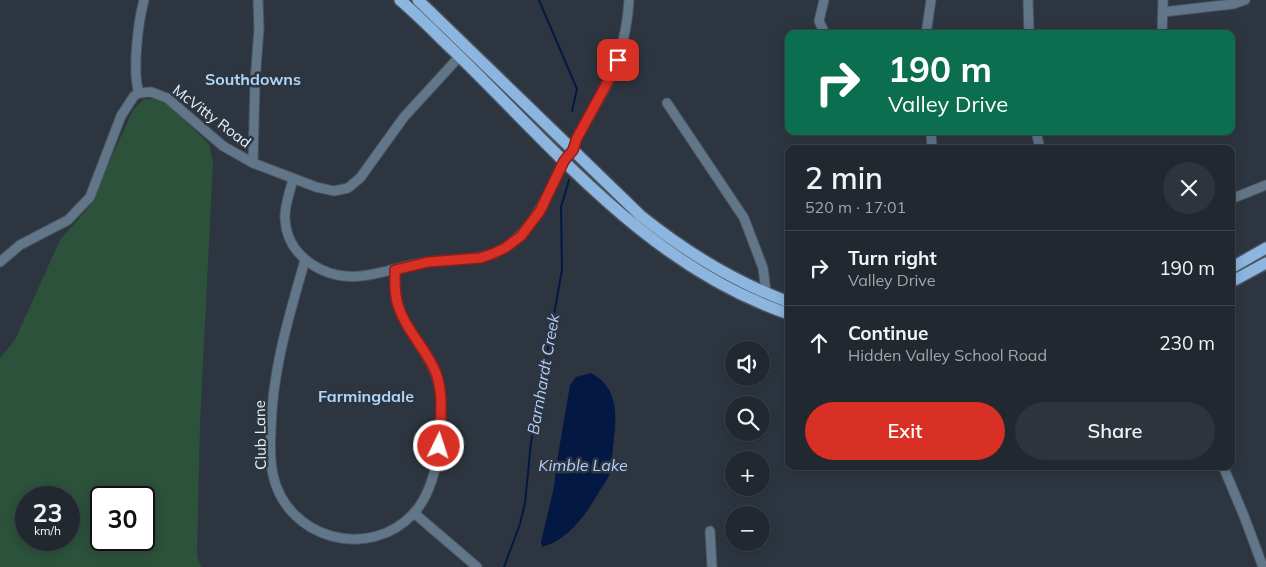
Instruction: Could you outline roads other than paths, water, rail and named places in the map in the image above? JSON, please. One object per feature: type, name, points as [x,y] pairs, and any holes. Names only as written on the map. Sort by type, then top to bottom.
[{"type":"main road","points":[[400,0],[564,161],[632,224],[683,262],[736,292],[785,312]]},
{"type":"main road","points":[[418,0],[641,216],[671,240],[715,268],[785,300]]},
{"type":"main road","points":[[1235,266],[1266,248]]},
{"type":"main road","points":[[1235,280],[1266,263]]},
{"type":"street","points":[[0,262],[20,245],[68,220],[90,197],[121,116],[134,96],[140,93],[137,85],[136,61],[144,0]]},
{"type":"street","points":[[253,164],[255,82],[259,36],[258,0]]},
{"type":"street","points":[[293,179],[285,208],[286,227],[291,243],[305,260],[318,268],[341,275],[361,276],[428,262],[480,258],[505,248],[521,236],[536,216],[612,74],[625,33],[629,0]]},
{"type":"street","points":[[823,30],[819,21],[824,0]]},
{"type":"street","points":[[927,30],[931,0]]},
{"type":"street","points":[[1028,0],[1028,30]]},
{"type":"street","points":[[1162,30],[1163,0]]},
{"type":"street","points":[[1163,12],[1233,4],[1245,0]]},
{"type":"street","name":"McVitty Road","points":[[140,93],[151,92],[167,98],[224,146],[253,164],[316,187],[334,191],[353,184],[364,173],[404,117],[459,56]]},
{"type":"street","points":[[667,103],[745,220],[761,262],[766,292]]},
{"type":"street","points":[[1235,197],[1266,185]]},
{"type":"street","name":"Club Lane","points":[[305,260],[282,344],[272,398],[270,440],[273,475],[286,504],[304,523],[317,532],[334,538],[362,538],[380,534],[396,527],[414,513],[427,492],[436,463],[439,446],[441,404],[438,383],[431,363],[398,308],[395,270]]},
{"type":"street","points":[[1225,470],[1263,567]]},
{"type":"street","points":[[414,513],[477,567]]},
{"type":"street","points":[[710,532],[712,567]]},
{"type":"water","name":"Kimble Lake","points":[[591,373],[608,387],[614,406],[615,426],[610,472],[594,500],[576,525],[560,539],[542,547],[541,542],[554,487],[570,385],[576,377]]},
{"type":"waterway","name":"Barnhardt Creek","points":[[539,0],[577,89],[572,111]]},
{"type":"waterway","name":"Barnhardt Creek","points":[[504,567],[520,524],[525,503],[531,442],[562,270],[561,207],[569,180]]},
{"type":"district","name":"Southdowns","points":[[253,79]]},
{"type":"district","name":"Farmingdale","points":[[366,396]]}]
